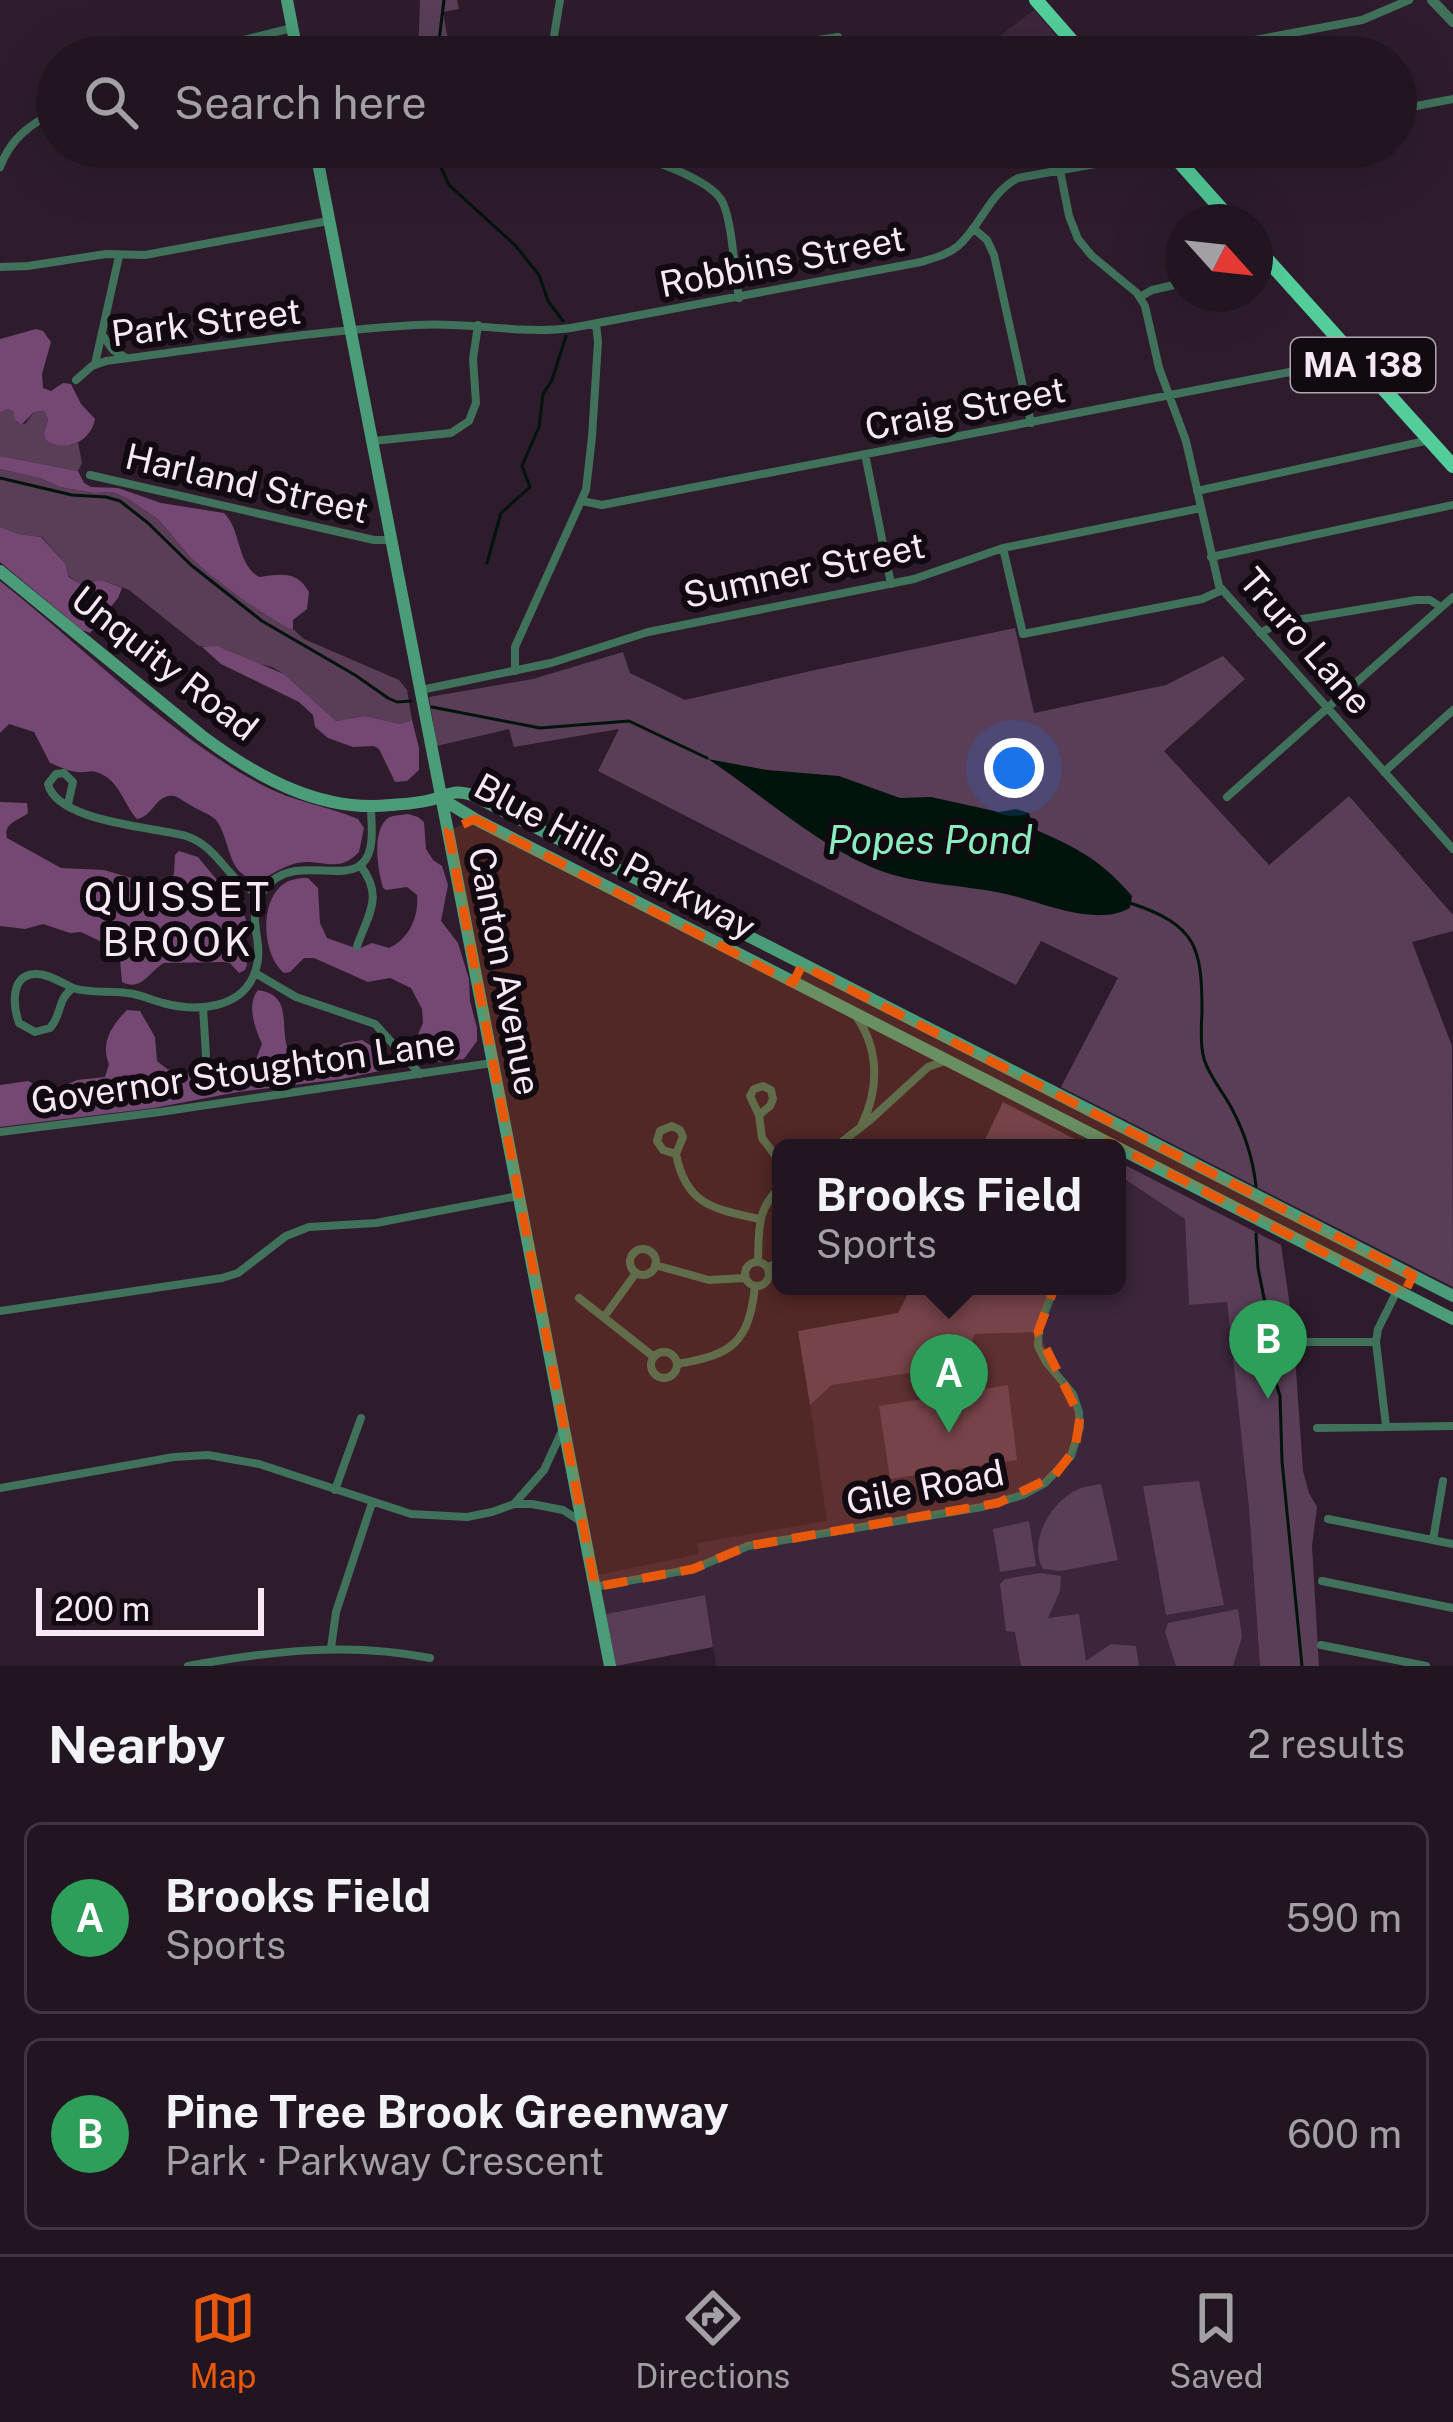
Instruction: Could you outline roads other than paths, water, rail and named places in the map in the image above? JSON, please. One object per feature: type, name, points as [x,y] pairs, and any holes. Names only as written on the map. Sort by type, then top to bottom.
[{"type":"highway","points":[[1036,0],[1068,36]]},
{"type":"highway","points":[[1184,168],[1217,204]]},
{"type":"highway","name":"MA 138","points":[[1273,266],[1453,466]]},
{"type":"main road","points":[[287,0],[294,36]]},
{"type":"main road","name":"Canton Avenue","points":[[319,168],[610,1666]]},
{"type":"main road","name":"Unquity Road","points":[[0,571],[181,721],[226,753],[306,795],[371,807],[440,798]]},
{"type":"main road","name":"Blue Hills Parkway","points":[[440,798],[453,791],[479,799],[1453,1296]]},
{"type":"main road","name":"Blue Hills Parkway","points":[[440,798],[1097,1139]]},
{"type":"main road","points":[[447,834],[456,822],[475,819],[469,808],[479,799]]},
{"type":"main road","points":[[793,983],[802,965]]},
{"type":"main road","name":"Blue Hills Parkway","points":[[1126,1154],[1453,1319]]},
{"type":"main road","points":[[1400,1292],[1413,1276]]},
{"type":"street","points":[[554,36],[560,0]]},
{"type":"street","points":[[1276,36],[1362,20],[1409,0]]},
{"type":"street","points":[[1432,0],[1453,22]]},
{"type":"street","points":[[259,36],[292,28]]},
{"type":"street","points":[[1417,106],[1453,98]]},
{"type":"street","points":[[0,167],[19,135],[36,122]]},
{"type":"street","points":[[666,168],[719,197],[726,213],[739,298]]},
{"type":"street","name":"Robbins Street","points":[[350,331],[424,324],[542,331],[935,258],[955,248],[1012,181],[1070,168]]},
{"type":"street","points":[[1060,170],[1069,216],[1082,245],[1140,297],[1165,286]]},
{"type":"street","points":[[0,267],[109,254],[146,255],[330,221]]},
{"type":"street","points":[[973,228],[994,254],[1030,423]]},
{"type":"street","points":[[95,364],[119,256]]},
{"type":"street","name":"Truro Lane","points":[[1140,297],[1159,368],[1184,431],[1222,590],[1453,849]]},
{"type":"street","points":[[514,671],[515,647],[587,485],[596,324]]},
{"type":"street","points":[[373,441],[451,434],[469,421],[476,403],[473,359],[478,325]]},
{"type":"street","name":"Park Street","points":[[76,380],[95,364],[128,358],[350,331]]},
{"type":"street","points":[[102,333],[109,346],[128,358]]},
{"type":"street","name":"Craig Street","points":[[582,501],[602,505],[1358,359]]},
{"type":"street","points":[[1197,490],[1430,440]]},
{"type":"street","points":[[865,454],[891,584]]},
{"type":"street","name":"Harland Street","points":[[90,475],[374,540],[392,540]]},
{"type":"street","points":[[1211,557],[1453,505]]},
{"type":"street","name":"Sumner Street","points":[[420,690],[561,661],[649,632],[920,577],[1003,548],[1201,508]]},
{"type":"street","points":[[1003,548],[1023,634],[1202,599],[1222,590]]},
{"type":"street","points":[[1227,797],[1452,598]]},
{"type":"street","points":[[1260,633],[1279,623],[1417,599],[1430,600],[1441,608]]},
{"type":"street","points":[[1384,772],[1451,717]]},
{"type":"street","points":[[68,804],[104,821],[195,840],[213,852],[238,882],[260,895]]},
{"type":"street","points":[[73,988],[62,998],[50,1028],[35,1032],[19,1022],[16,988],[23,978],[38,974],[73,988],[128,993],[174,1006],[224,1004],[255,973],[254,918],[260,895],[290,871],[341,872],[360,865],[371,845],[371,807]]},
{"type":"street","points":[[357,946],[374,897],[373,884],[360,865]]},
{"type":"street","points":[[255,973],[296,998],[375,1024],[420,1074]]},
{"type":"street","points":[[203,1007],[206,1056]]},
{"type":"street","points":[[853,1013],[869,1041],[874,1080],[872,1100],[858,1130]]},
{"type":"street","points":[[846,1139],[932,1065],[947,1061]]},
{"type":"street","name":"Governor Stoughton Lane","points":[[0,1132],[493,1063]]},
{"type":"street","points":[[874,1080],[886,1093],[901,1092]]},
{"type":"street","points":[[759,1115],[762,1138],[772,1151]]},
{"type":"street","points":[[676,1154],[684,1181],[700,1201],[760,1219]]},
{"type":"street","points":[[0,1311],[222,1278],[238,1273],[286,1236],[309,1227],[376,1223],[518,1196]]},
{"type":"street","points":[[772,1197],[760,1219],[763,1265],[766,1279],[755,1286],[748,1283],[748,1268],[763,1265],[772,1264]]},
{"type":"street","points":[[636,1273],[630,1262],[638,1251],[651,1252],[655,1265]]},
{"type":"street","points":[[655,1265],[705,1280],[745,1278]]},
{"type":"street","points":[[636,1273],[648,1274],[655,1265]]},
{"type":"street","points":[[604,1317],[636,1273]]},
{"type":"street","points":[[677,1364],[714,1357],[737,1342],[748,1323],[755,1286]]},
{"type":"street","points":[[1386,1426],[1376,1342],[1378,1329],[1400,1292]]},
{"type":"street","name":"Gile Road","points":[[595,1587],[693,1569],[742,1547],[982,1507],[1017,1498],[1046,1483],[1073,1453],[1080,1427],[1074,1398],[1043,1359],[1037,1342],[1051,1295]]},
{"type":"street","points":[[579,1298],[654,1357]]},
{"type":"street","points":[[1300,1342],[1376,1342]]},
{"type":"street","points":[[661,1352],[677,1364],[672,1376],[661,1378],[652,1370],[654,1357],[661,1352]]},
{"type":"street","points":[[335,1490],[362,1418]]},
{"type":"street","points":[[1317,1428],[1453,1426]]},
{"type":"street","points":[[514,1504],[544,1470],[562,1430]]},
{"type":"street","points":[[0,1488],[199,1454],[242,1459],[411,1514],[484,1514],[514,1504],[551,1506],[581,1522]]},
{"type":"street","points":[[1433,1540],[1443,1481]]},
{"type":"street","points":[[331,1648],[336,1612],[372,1503]]},
{"type":"street","points":[[1328,1519],[1453,1544]]},
{"type":"street","points":[[1322,1582],[1453,1608]]},
{"type":"street","points":[[1321,1645],[1426,1666]]},
{"type":"street","points":[[188,1666],[331,1648],[430,1658]]},
{"type":"water","name":"Popes Pond","points":[[708,759],[839,776],[900,798],[931,797],[999,812],[1029,813],[1034,829],[1109,873],[1132,896],[1130,908],[1090,915],[884,872],[827,843]]},
{"type":"waterway","points":[[440,36],[444,0]]},
{"type":"waterway","points":[[441,168],[449,185],[515,245],[539,275],[548,301],[563,321]]},
{"type":"waterway","points":[[487,563],[501,513],[530,487],[522,466],[566,336]]},
{"type":"waterway","points":[[0,478],[120,501],[262,621],[388,698],[411,701]]},
{"type":"waterway","points":[[432,707],[540,728],[629,721],[707,758]]},
{"type":"waterway","points":[[1130,903],[1170,920],[1197,955],[1204,1059],[1240,1126],[1256,1186]]},
{"type":"waterway","points":[[1256,1234],[1276,1358],[1302,1666]]},
{"type":"place","name":"Pine Tree Brook Greenway","points":[[1268,1399]]},
{"type":"place","name":"Brooks Field","points":[[949,1433]]},
{"type":"district","name":"QUISSET BROOK","points":[[178,920]]}]
